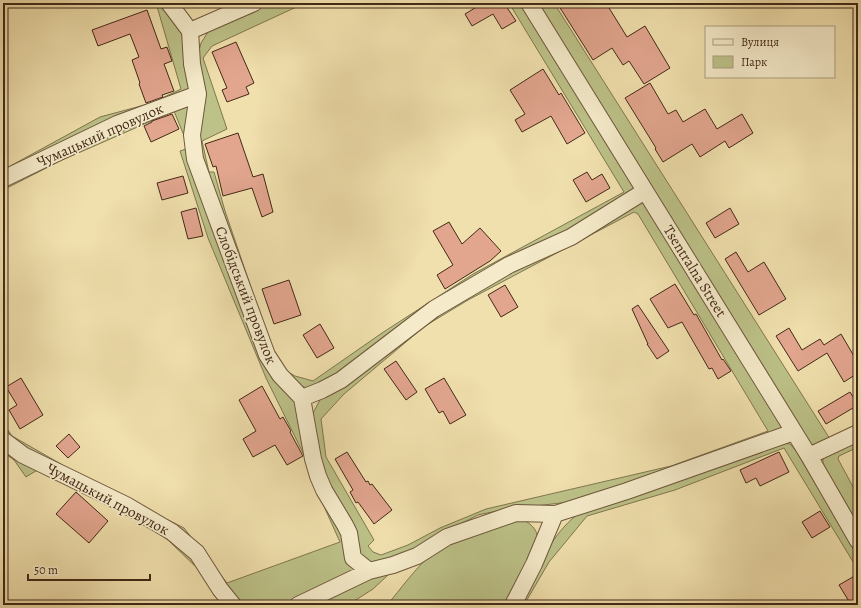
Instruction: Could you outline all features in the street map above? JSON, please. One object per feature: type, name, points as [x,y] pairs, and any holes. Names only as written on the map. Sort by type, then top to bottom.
[{"type":"street","points":[[169,3],[190,31],[254,3]]},
{"type":"street","name":"Tsentralna Street","points":[[529,3],[809,456],[858,541]]},
{"type":"street","name":"Слобідський провулок","points":[[190,31],[192,64],[198,94],[192,135],[195,159],[267,355],[280,375],[302,398]]},
{"type":"street","name":"Чумацький провулок","points":[[3,180],[117,124],[198,94]]},
{"type":"street","points":[[369,570],[354,558],[349,533],[324,490],[318,476],[313,459],[302,398],[341,380],[434,309],[509,265],[571,237],[645,191]]},
{"type":"street","points":[[298,605],[369,570],[394,565],[417,556],[447,537],[516,513],[555,514],[627,491],[794,432]]},
{"type":"street","points":[[809,456],[858,433]]},
{"type":"street","name":"Чумацький провулок","points":[[3,440],[23,455],[126,505],[172,532],[197,553],[220,589],[233,605]]},
{"type":"street","points":[[513,605],[534,564],[555,514]]},
{"type":"green space","points":[[156,3],[165,3],[184,37],[191,88],[181,97],[3,170],[100,117],[152,103],[181,89]]},
{"type":"green space","points":[[262,3],[305,3],[212,46],[203,58],[227,129],[202,141],[209,172],[214,172],[225,211],[271,346],[281,368],[295,376],[313,381],[382,333],[473,274],[624,192],[509,3],[521,3],[638,192],[636,195],[566,237],[502,266],[426,312],[331,382],[321,387],[307,388],[292,383],[283,376],[267,352],[196,152],[195,134],[202,86],[198,54],[201,43],[214,26],[233,15]]},
{"type":"green space","points":[[537,3],[554,3],[830,439],[812,448]]},
{"type":"green space","points":[[189,103],[190,120],[253,331],[295,397],[360,568],[290,605],[237,605],[195,547],[3,437],[3,423],[12,436],[80,475],[184,528],[227,583],[340,542],[309,473],[306,459],[266,378],[208,238],[180,151],[189,148],[174,111],[60,161],[3,190],[3,184],[69,151]]},
{"type":"green space","points":[[642,200],[783,426],[776,433],[569,502],[501,510],[478,515],[401,556],[365,564],[327,488],[312,415],[321,398],[418,325]],"holes":[[[634,212],[638,214],[768,431],[671,466],[486,509],[440,528],[408,545],[381,555],[373,552],[368,546],[374,540],[326,457],[321,419],[344,394],[425,326],[468,300]]]},
{"type":"green space","points":[[858,437],[858,447],[839,456],[838,459],[858,496],[858,524],[823,465],[823,458]]},
{"type":"green space","points":[[783,443],[790,444],[796,451],[858,555],[858,570],[784,448],[675,490],[587,516],[549,562],[524,605],[519,605],[537,568],[551,544],[568,523],[578,514]]},
{"type":"green space","points":[[3,447],[60,476],[185,547],[223,605],[197,568],[168,540],[150,528],[39,469],[26,477],[14,460],[3,452]]},
{"type":"green space","points":[[522,519],[529,523],[534,529],[537,534],[537,541],[532,560],[508,605],[387,605],[415,571],[432,554],[453,542]]},
{"type":"green space","points":[[387,573],[387,576],[373,589],[348,605],[309,605],[350,583]]},
{"type":"building","points":[[483,3],[511,3],[506,6],[516,21],[502,29],[493,14],[472,26],[465,14]]},
{"type":"building","points":[[557,3],[606,3],[627,37],[645,26],[670,68],[644,84],[629,61],[623,65],[612,48],[593,60]]},
{"type":"building","points":[[147,10],[161,49],[167,47],[172,61],[164,64],[174,91],[146,103],[132,60],[139,57],[130,34],[98,46],[92,30]]},
{"type":"building","points":[[236,42],[254,83],[246,87],[249,94],[227,102],[222,90],[227,88],[212,52]]},
{"type":"building","points":[[543,69],[559,95],[561,93],[585,133],[567,144],[551,116],[522,132],[515,120],[525,114],[510,90]]},
{"type":"building","points":[[650,83],[668,114],[676,110],[683,122],[705,109],[717,129],[742,114],[753,133],[729,148],[725,141],[700,157],[692,144],[663,162],[625,98]]},
{"type":"building","points":[[172,114],[179,129],[151,142],[144,126],[152,121]]},
{"type":"building","points":[[238,133],[253,177],[263,174],[273,212],[262,217],[252,188],[223,196],[216,166],[213,167],[205,144]]},
{"type":"building","points":[[587,172],[592,180],[602,174],[610,188],[586,202],[573,180]]},
{"type":"building","points":[[183,176],[188,193],[162,200],[157,183]]},
{"type":"building","points":[[196,208],[203,236],[188,239],[181,212]]},
{"type":"building","points":[[730,208],[739,224],[715,238],[706,223]]},
{"type":"building","points":[[449,222],[462,244],[480,228],[501,251],[490,261],[445,289],[437,275],[453,265],[433,231]]},
{"type":"building","points":[[736,252],[748,272],[764,262],[786,299],[759,315],[725,259]]},
{"type":"building","points":[[289,280],[301,315],[274,324],[262,289]]},
{"type":"building","points":[[675,284],[694,315],[696,314],[722,360],[723,359],[731,371],[718,379],[712,368],[709,369],[682,322],[668,328],[650,299]]},
{"type":"building","points":[[505,285],[518,307],[501,317],[488,295]]},
{"type":"building","points":[[638,305],[669,351],[657,359],[647,344],[632,309]]},
{"type":"building","points":[[320,324],[334,348],[317,358],[303,335]]},
{"type":"building","points":[[789,328],[802,350],[820,339],[824,345],[841,334],[858,363],[858,373],[844,382],[827,353],[798,371],[776,336]]},
{"type":"building","points":[[396,361],[417,392],[406,400],[384,369]]},
{"type":"building","points":[[21,378],[43,415],[20,429],[9,410],[17,405],[6,387]]},
{"type":"building","points":[[444,378],[466,415],[450,424],[443,411],[439,413],[425,389]]},
{"type":"building","points":[[262,386],[280,419],[283,417],[303,456],[287,465],[275,445],[253,457],[243,439],[256,431],[239,400]]},
{"type":"building","points":[[850,392],[858,405],[826,424],[818,411]]},
{"type":"building","points":[[69,434],[80,447],[68,458],[56,446]]},
{"type":"building","points":[[347,452],[366,482],[368,481],[370,485],[372,484],[392,510],[374,524],[358,502],[356,503],[350,492],[353,490],[335,459]]},
{"type":"building","points":[[779,452],[789,472],[760,486],[756,478],[746,483],[740,470]]},
{"type":"building","points":[[76,492],[108,521],[89,543],[56,514]]},
{"type":"building","points":[[820,511],[830,527],[812,538],[802,522]]},
{"type":"building","points":[[858,574],[858,598],[850,603],[839,585]]}]
